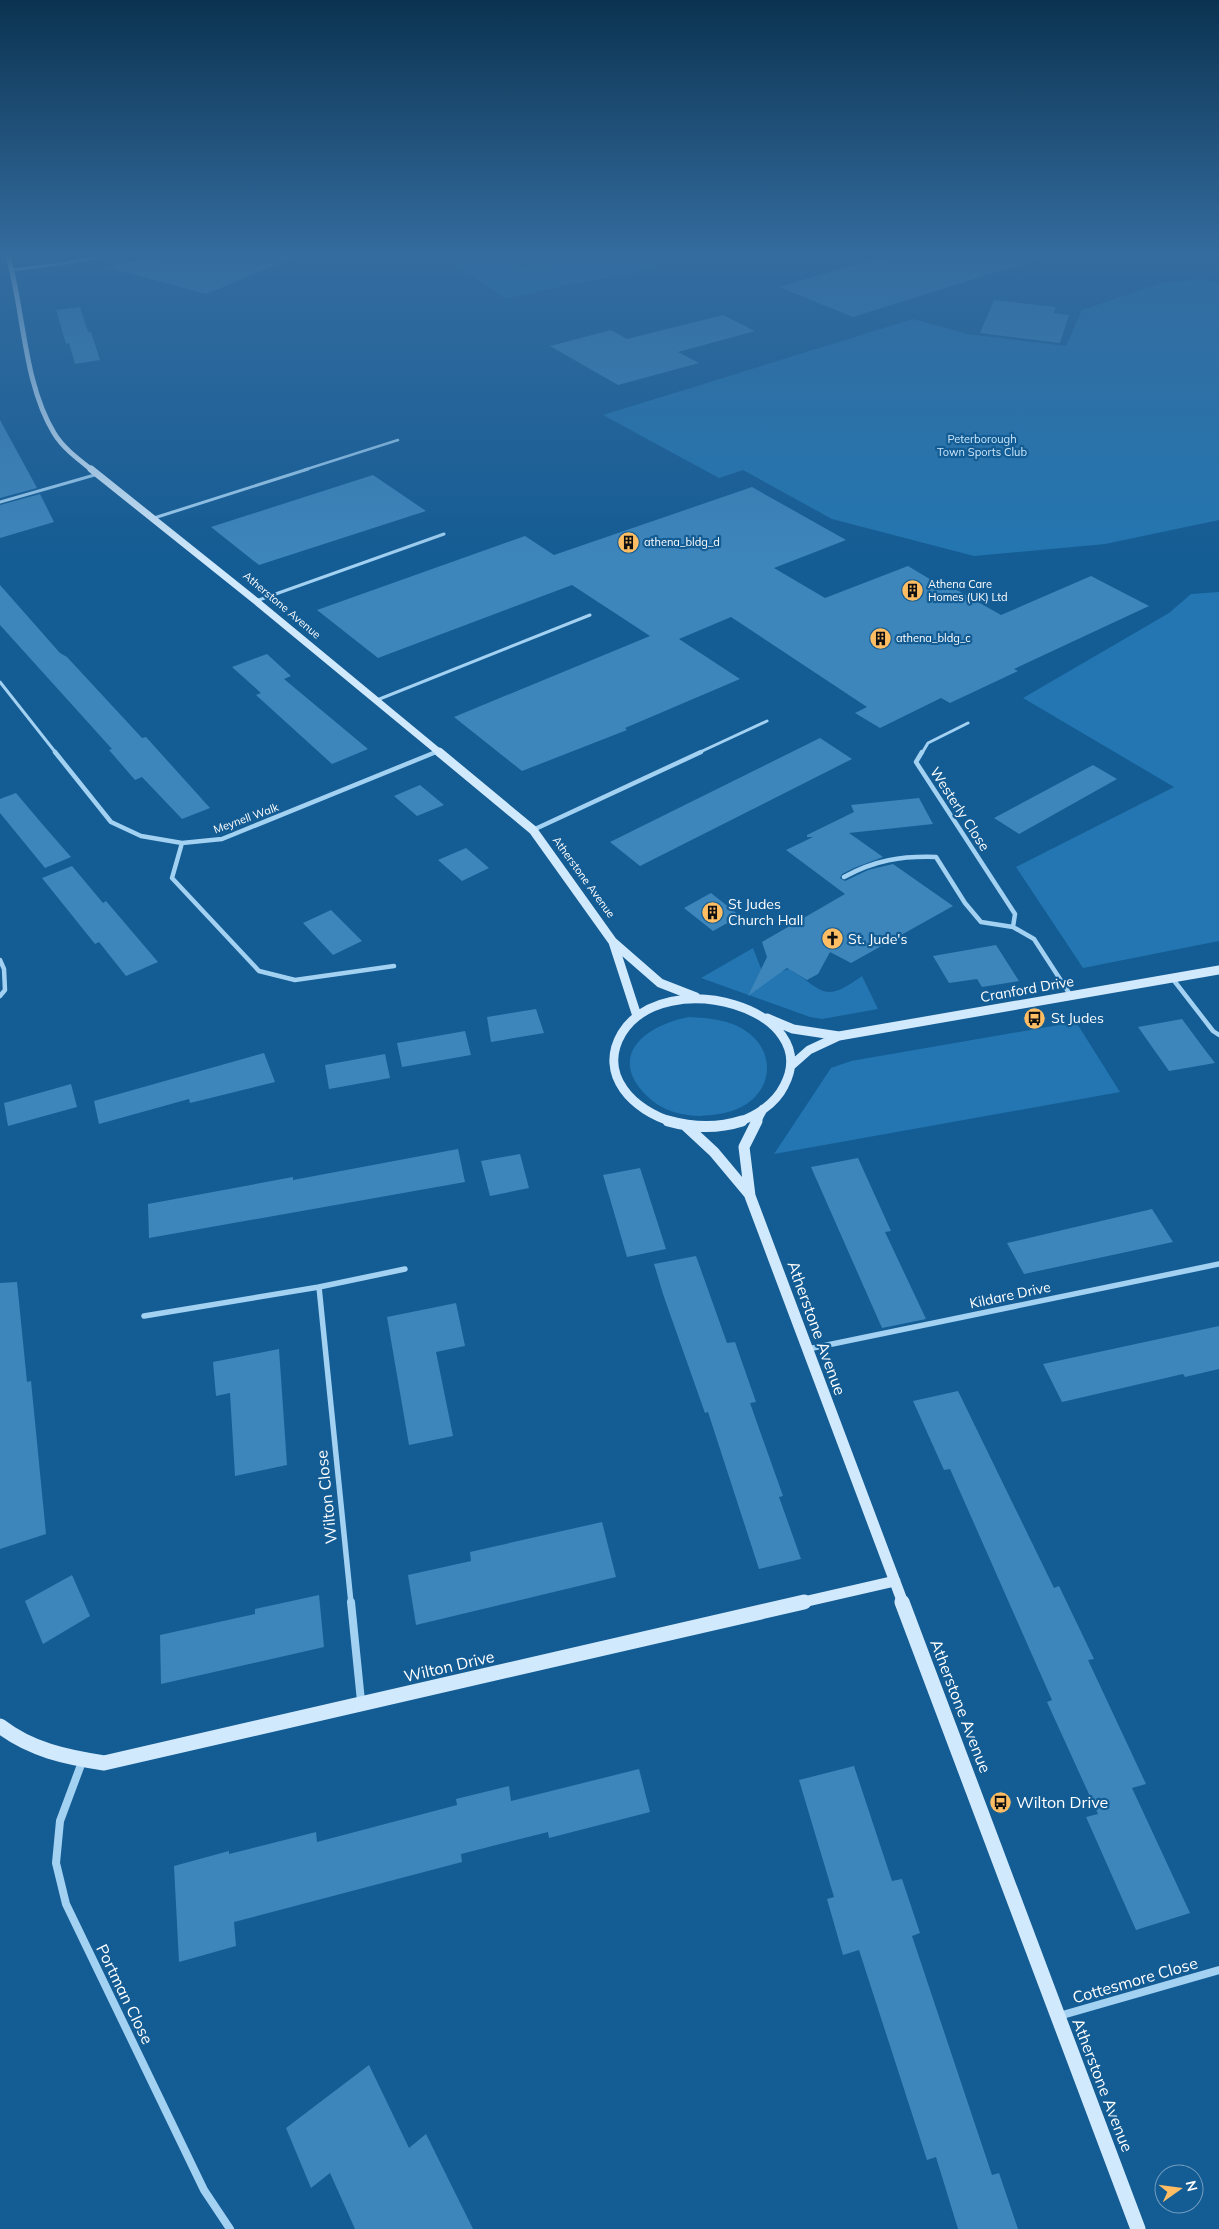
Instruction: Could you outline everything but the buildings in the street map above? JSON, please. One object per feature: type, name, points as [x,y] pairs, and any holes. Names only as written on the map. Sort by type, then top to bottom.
[{"type":"street","name":"Atherstone Avenue","points":[[30,356],[42,411],[62,443],[76,457],[256,601],[533,830],[612,942],[660,983],[699,998]]},
{"type":"street","points":[[154,518],[398,440]]},
{"type":"street","points":[[0,502],[98,474]]},
{"type":"street","points":[[256,601],[444,534]]},
{"type":"street","points":[[377,700],[590,615]]},
{"type":"street","name":"Meynell Walk","points":[[0,682],[111,822],[141,836],[182,843],[222,839],[438,751]]},
{"type":"street","points":[[533,830],[767,721]]},
{"type":"street","name":"Westerly Close","points":[[968,723],[928,743],[916,762],[1015,914],[1013,927]]},
{"type":"street","points":[[182,843],[172,878],[259,971],[295,980],[394,966]]},
{"type":"street","points":[[844,877],[869,863],[900,856],[936,857],[965,903],[981,922],[1013,927],[1034,939],[1071,996]]},
{"type":"street","name":"Atherstone Avenue","points":[[612,942],[636,1016]]},
{"type":"street","points":[[0,960],[4,969],[5,990],[0,996]]},
{"type":"street","name":"Cranford Drive","points":[[792,1065],[809,1050],[839,1036],[1219,970]]},
{"type":"street","points":[[1172,978],[1213,1031],[1219,1035]]},
{"type":"street","points":[[699,998],[735,1004],[755,1012],[771,1024],[785,1042],[792,1065],[782,1094],[749,1119],[721,1126],[686,1126],[663,1119],[640,1107],[623,1090],[614,1071],[613,1052],[620,1033],[636,1016],[673,1001],[699,998]]},
{"type":"street","name":"Cranford Drive","points":[[755,1012],[793,1029],[839,1036]]},
{"type":"street","name":"Atherstone Avenue","points":[[763,1109],[744,1146],[750,1196],[806,1350],[895,1581],[1138,2229]]},
{"type":"street","name":"Atherstone Avenue","points":[[686,1126],[714,1152],[750,1196]]},
{"type":"street","name":"Kildare Drive","points":[[806,1350],[1219,1264]]},
{"type":"street","points":[[144,1316],[319,1287],[406,1269]]},
{"type":"street","name":"Wilton Close","points":[[319,1287],[361,1704]]},
{"type":"street","name":"Wilton Drive","points":[[0,1726],[12,1737],[55,1755],[104,1763],[895,1581]]},
{"type":"street","name":"Portman Close","points":[[84,1759],[60,1821],[56,1863],[66,1904],[204,2190],[230,2229]]},
{"type":"street","name":"Cottesmore Close","points":[[1058,2016],[1219,1970]]},
{"type":"green space","name":"Peterborough Town Sports Club","points":[[793,356],[1219,356],[1219,520],[1105,544],[974,556],[832,519],[743,470],[719,478],[603,415]]},
{"type":"green space","points":[[1219,592],[1219,941],[1083,968],[1016,867],[1174,787],[1023,698],[1169,613],[1191,594]]},
{"type":"green space","points":[[753,948],[762,971],[780,972],[789,969],[824,991],[839,990],[862,976],[878,1009],[822,1019],[810,1017],[701,978]]},
{"type":"green space","points":[[689,1017],[713,1019],[729,1023],[743,1029],[759,1043],[767,1064],[766,1075],[763,1086],[748,1103],[737,1109],[714,1115],[686,1115],[653,1102],[636,1082],[630,1068],[631,1056],[636,1045],[658,1027]]},
{"type":"green space","points":[[1076,1022],[1120,1092],[774,1154],[831,1068],[851,1061]]},
{"type":"place","name":"athena_bldg_d","points":[[628,542]]},
{"type":"place","name":"Athena Care Homes (UK) Ltd","points":[[912,590]]},
{"type":"place","name":"athena_bldg_c","points":[[880,638]]},
{"type":"place","name":"St Judes Church Hall","points":[[712,912]]},
{"type":"place","name":"St. Jude's","points":[[832,939]]},
{"type":"place","name":"St Judes","points":[[1035,1018]]},
{"type":"place","name":"Wilton Drive","points":[[1000,1802]]}]
